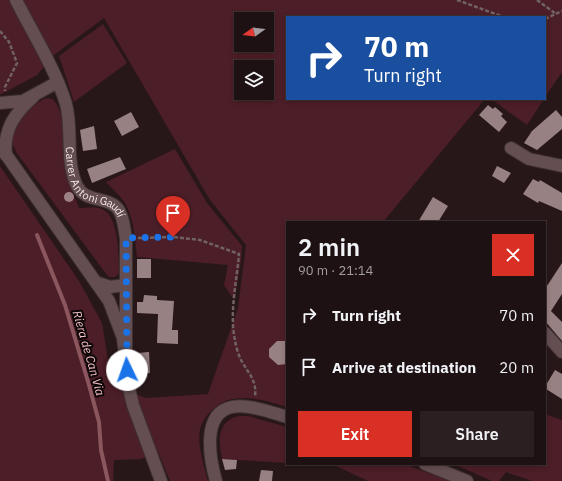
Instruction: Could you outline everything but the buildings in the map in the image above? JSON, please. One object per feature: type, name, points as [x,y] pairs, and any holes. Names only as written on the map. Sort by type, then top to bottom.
[{"type":"street","points":[[2,103],[23,101],[58,82],[16,0]]},
{"type":"street","name":"Carrer Antoni Gaudí","points":[[58,82],[66,106],[73,173],[77,186],[83,194],[110,203],[118,208],[123,220],[126,238],[126,356]]},
{"type":"street","points":[[34,96],[11,121],[5,136],[3,151],[98,283],[117,319],[123,338],[128,384],[133,405],[161,481]]},
{"type":"street","points":[[511,148],[528,159],[562,166]]},
{"type":"street","points":[[98,283],[110,287],[125,286]]},
{"type":"street","points":[[546,334],[562,352]]},
{"type":"street","points":[[216,481],[213,469],[210,440],[211,429],[214,421],[220,413],[226,409],[234,407],[253,408],[286,417]]},
{"type":"street","points":[[427,465],[467,481]]},
{"type":"path","points":[[458,0],[501,16]]},
{"type":"path","points":[[537,0],[556,14]]},
{"type":"path","points":[[546,19],[562,11]]},
{"type":"path","points":[[0,31],[9,42],[17,63],[5,87],[2,103]]},
{"type":"path","points":[[126,238],[173,237],[200,240],[239,254],[235,290],[234,338],[241,360],[253,378],[256,390],[253,408]]},
{"type":"shaded area","points":[[0,0],[562,0],[562,72],[546,96],[546,16],[286,16],[286,100],[484,100],[384,221],[286,221],[286,407],[258,399],[238,398],[219,404],[211,411],[202,424],[199,435],[201,455],[208,481],[170,481],[158,452],[141,459],[114,460],[113,481],[0,481],[0,166],[79,281],[102,323],[112,384],[146,398],[208,394],[238,308],[246,245],[210,200],[104,18],[54,55],[37,75],[0,95]]},
{"type":"shaded area","points":[[103,24],[127,63],[74,102],[59,56]]},
{"type":"shaded area","points":[[46,98],[53,99],[62,117],[68,179],[79,208],[95,208],[104,210],[113,222],[117,239],[119,259],[119,274],[115,277],[109,277],[104,271],[16,152],[12,143],[12,131],[18,119],[29,109]]},
{"type":"shaded area","points":[[492,100],[543,100],[527,125]]},
{"type":"shaded area","points":[[175,149],[207,203],[242,246],[241,261],[234,300],[224,285],[228,265],[137,257],[134,229],[128,209],[121,197],[106,182]]},
{"type":"shaded area","points":[[546,414],[562,420],[562,481],[532,481],[506,472],[499,481],[492,481],[456,465],[546,465]]},
{"type":"shaded area","points":[[239,416],[248,416],[286,427],[286,463],[222,459],[220,445],[221,433],[226,422]]},
{"type":"shaded area","points":[[334,465],[407,465],[450,481],[368,481]]},
{"type":"waterway","name":"Riera de Can Via","points":[[37,235],[65,305],[89,385],[99,422],[101,450],[108,481]]},
{"type":"route","points":[[127,370],[125,286],[126,238],[173,237]]}]
